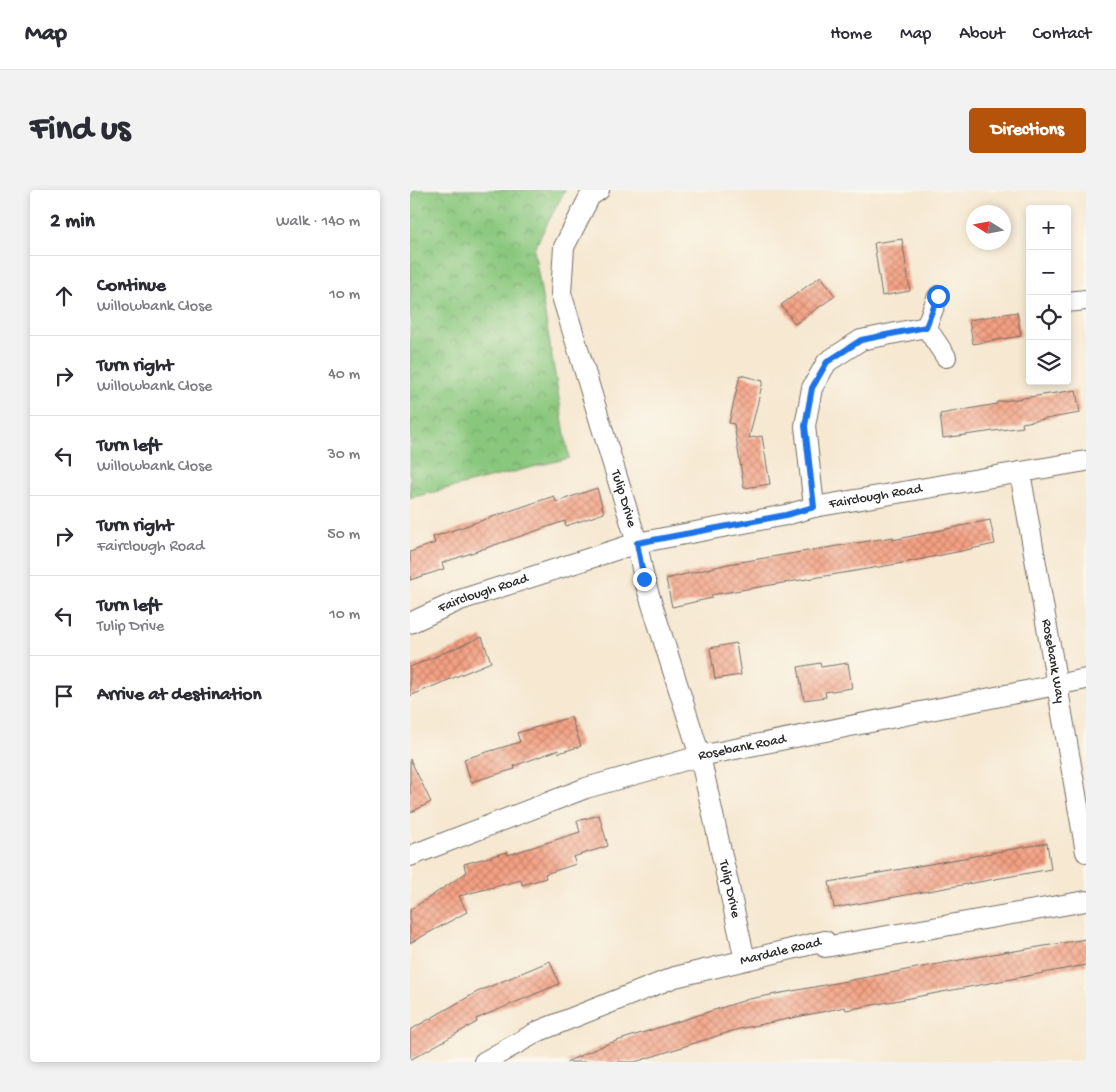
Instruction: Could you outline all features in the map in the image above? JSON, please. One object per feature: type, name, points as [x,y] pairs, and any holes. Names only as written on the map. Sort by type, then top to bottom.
[{"type":"street","name":"Tulip Drive","points":[[599,190],[590,196],[564,247],[561,293],[637,543],[644,579],[700,756],[745,960]]},
{"type":"street","points":[[926,327],[938,296]]},
{"type":"street","points":[[1071,302],[1086,300]]},
{"type":"street","points":[[926,327],[946,357]]},
{"type":"street","points":[[814,507],[805,426],[812,388],[827,362],[861,340],[926,327]]},
{"type":"street","name":"Fairclough Road","points":[[410,623],[460,600],[637,543],[786,515],[814,507],[1086,460]]},
{"type":"street","name":"Rosebank Way","points":[[1020,472],[1034,542],[1056,684],[1086,852]]},
{"type":"street","name":"Rosebank Road","points":[[410,856],[586,788],[700,756],[1086,679]]},
{"type":"street","name":"Mardale Road","points":[[484,1062],[540,1031],[675,977],[825,941],[825,947],[1086,901]]},
{"type":"green space","points":[[410,190],[565,190],[534,249],[569,458],[410,498]]},
{"type":"building","points":[[902,239],[910,291],[882,296],[874,243]]},
{"type":"building","points":[[821,276],[835,296],[795,324],[781,305]]},
{"type":"building","points":[[1017,312],[1021,336],[973,344],[969,320]]},
{"type":"building","points":[[740,375],[763,381],[749,438],[762,436],[770,484],[744,488],[734,424],[729,423]]},
{"type":"building","points":[[1076,390],[1080,413],[1022,423],[1023,427],[943,438],[940,414],[997,404],[997,402]]},
{"type":"building","points":[[597,488],[604,513],[566,526],[565,521],[442,563],[444,569],[410,580],[410,552],[435,543],[433,537],[554,496],[556,502]]},
{"type":"building","points":[[990,520],[995,544],[903,563],[711,595],[712,598],[672,607],[666,579],[728,564],[893,537],[893,540]]},
{"type":"building","points":[[482,637],[491,662],[410,696],[410,667]]},
{"type":"building","points":[[736,643],[741,675],[715,679],[710,648]]},
{"type":"building","points":[[820,663],[821,667],[848,663],[852,688],[825,692],[826,697],[804,700],[798,667]]},
{"type":"building","points":[[571,717],[581,746],[559,753],[558,750],[514,766],[515,769],[471,782],[464,759],[520,742],[517,733]]},
{"type":"building","points":[[410,759],[431,802],[410,813]]},
{"type":"building","points":[[599,815],[608,846],[573,857],[576,864],[545,874],[546,878],[522,885],[521,880],[459,896],[467,912],[410,943],[410,910],[466,873],[464,864],[507,852],[508,855],[580,832],[577,821]]},
{"type":"building","points":[[1047,843],[1051,869],[834,908],[829,882]]},
{"type":"building","points":[[1086,939],[1086,965],[846,1010],[845,1007],[739,1029],[635,1062],[566,1062],[607,1044],[749,999],[1009,951]]},
{"type":"building","points":[[550,961],[559,984],[476,1019],[477,1022],[410,1060],[410,1030],[477,992]]},
{"type":"route","points":[[644,579],[637,543],[696,530],[786,515],[814,507],[805,426],[812,388],[827,362],[861,340],[926,327],[938,296]]}]
